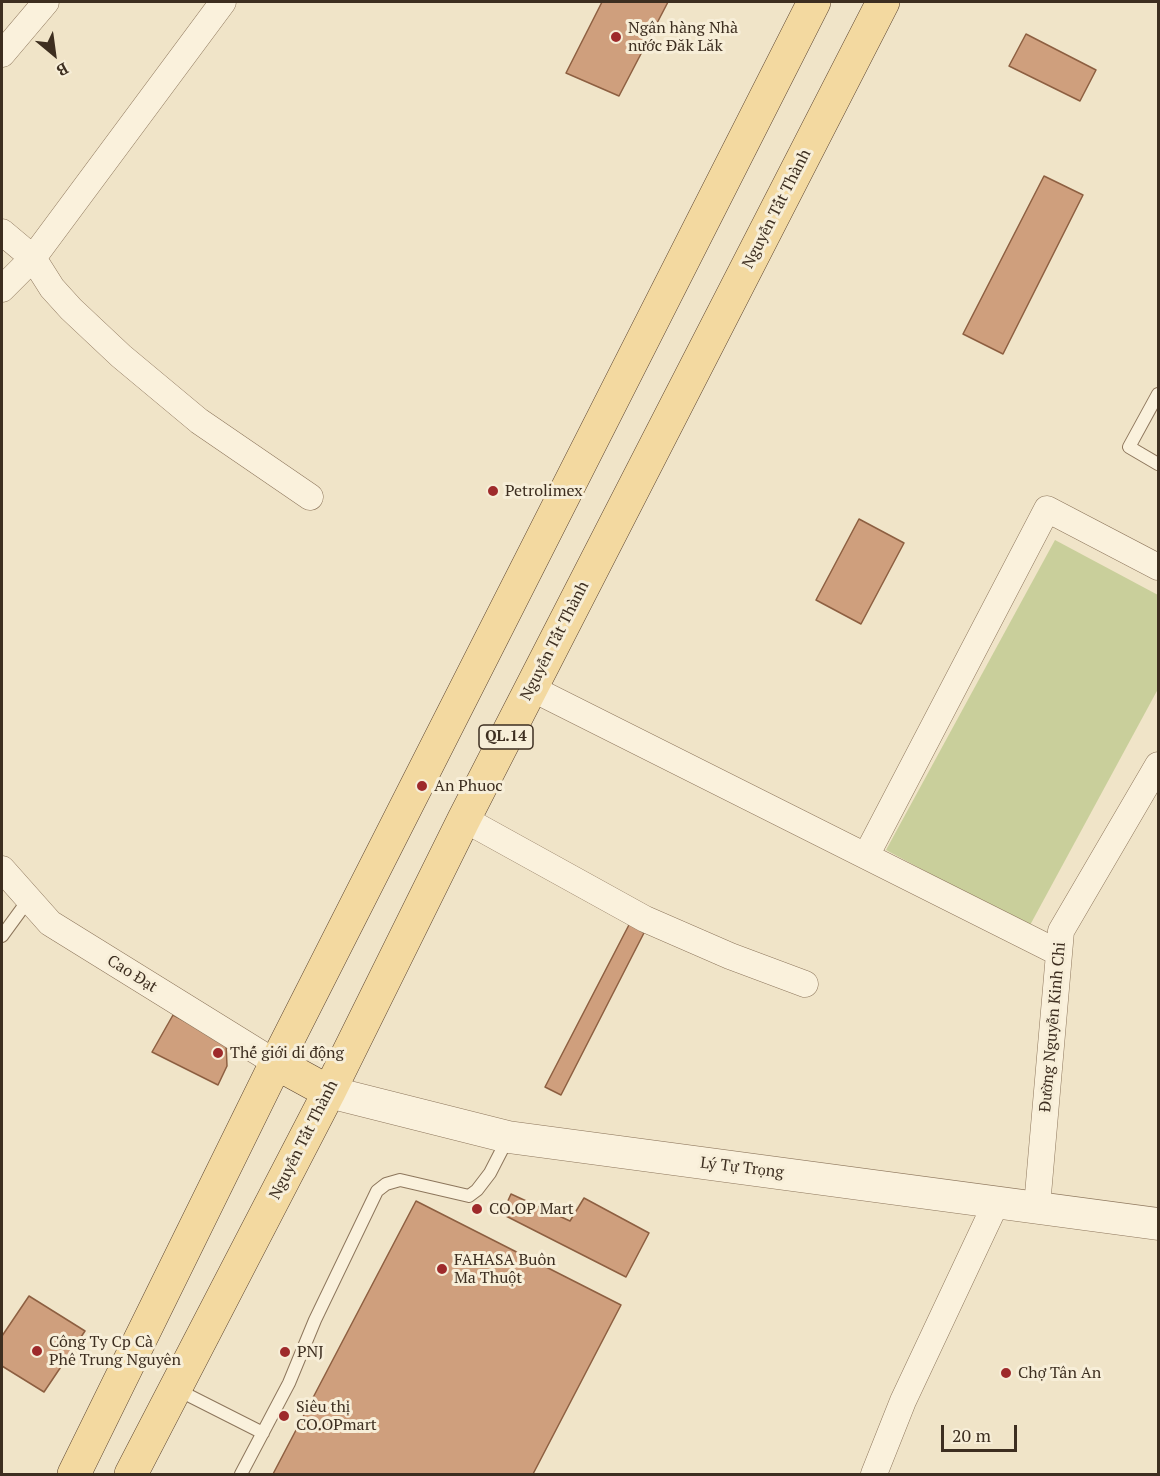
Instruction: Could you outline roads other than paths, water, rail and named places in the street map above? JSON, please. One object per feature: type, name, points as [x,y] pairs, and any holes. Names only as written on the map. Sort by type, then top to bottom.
[{"type":"main road","points":[[74,1474],[276,1063],[814,2]]},
{"type":"main road","name":"Nguyễn Tất Thành","points":[[131,1474],[329,1092],[464,819],[883,2]]},
{"type":"main road","points":[[276,1063],[329,1092]]},
{"type":"street","points":[[2,54],[46,2]]},
{"type":"street","points":[[2,289],[33,258],[223,2]]},
{"type":"street","points":[[2,232],[33,258],[52,288],[121,356],[199,421],[310,496]]},
{"type":"street","points":[[866,856],[1047,509],[1158,567]]},
{"type":"street","points":[[531,688],[1059,953]]},
{"type":"street","name":"Đường Nguyễn Kinh Chi","points":[[1037,1206],[1061,931],[1158,765]]},
{"type":"street","points":[[464,819],[645,919],[730,956],[805,984]]},
{"type":"street","name":"Cao Đạt","points":[[2,869],[50,923],[276,1063]]},
{"type":"street","name":"Lý Tự Trọng","points":[[329,1092],[508,1137],[1158,1224]]},
{"type":"street","points":[[874,1474],[903,1401],[997,1201]]},
{"type":"lane","points":[[1158,394],[1129,447],[1158,464]]},
{"type":"lane","points":[[2,936],[28,899]]},
{"type":"lane","points":[[241,1474],[263,1433],[377,1191],[386,1184],[400,1180],[469,1196],[477,1190],[490,1173],[508,1137]]},
{"type":"lane","points":[[175,1388],[263,1433]]},
{"type":"place","name":"Ngân hàng Nhà nước Đăk Lăk","points":[[616,37]]},
{"type":"place","name":"Petrolimex","points":[[493,491]]},
{"type":"place","name":"An Phuoc","points":[[422,786]]},
{"type":"place","name":"Thế giới di động","points":[[218,1053]]},
{"type":"place","name":"CO.OP Mart","points":[[477,1209]]},
{"type":"place","name":"FAHASA Buôn Ma Thuột","points":[[442,1269]]},
{"type":"place","name":"Công Ty Cp Cà Phê Trung Nguyên","points":[[37,1351]]},
{"type":"place","name":"PNJ","points":[[285,1352]]},
{"type":"place","name":"Chợ Tân An","points":[[1006,1373]]},
{"type":"place","name":"Siêu thị CO.OPmart","points":[[284,1416]]}]
